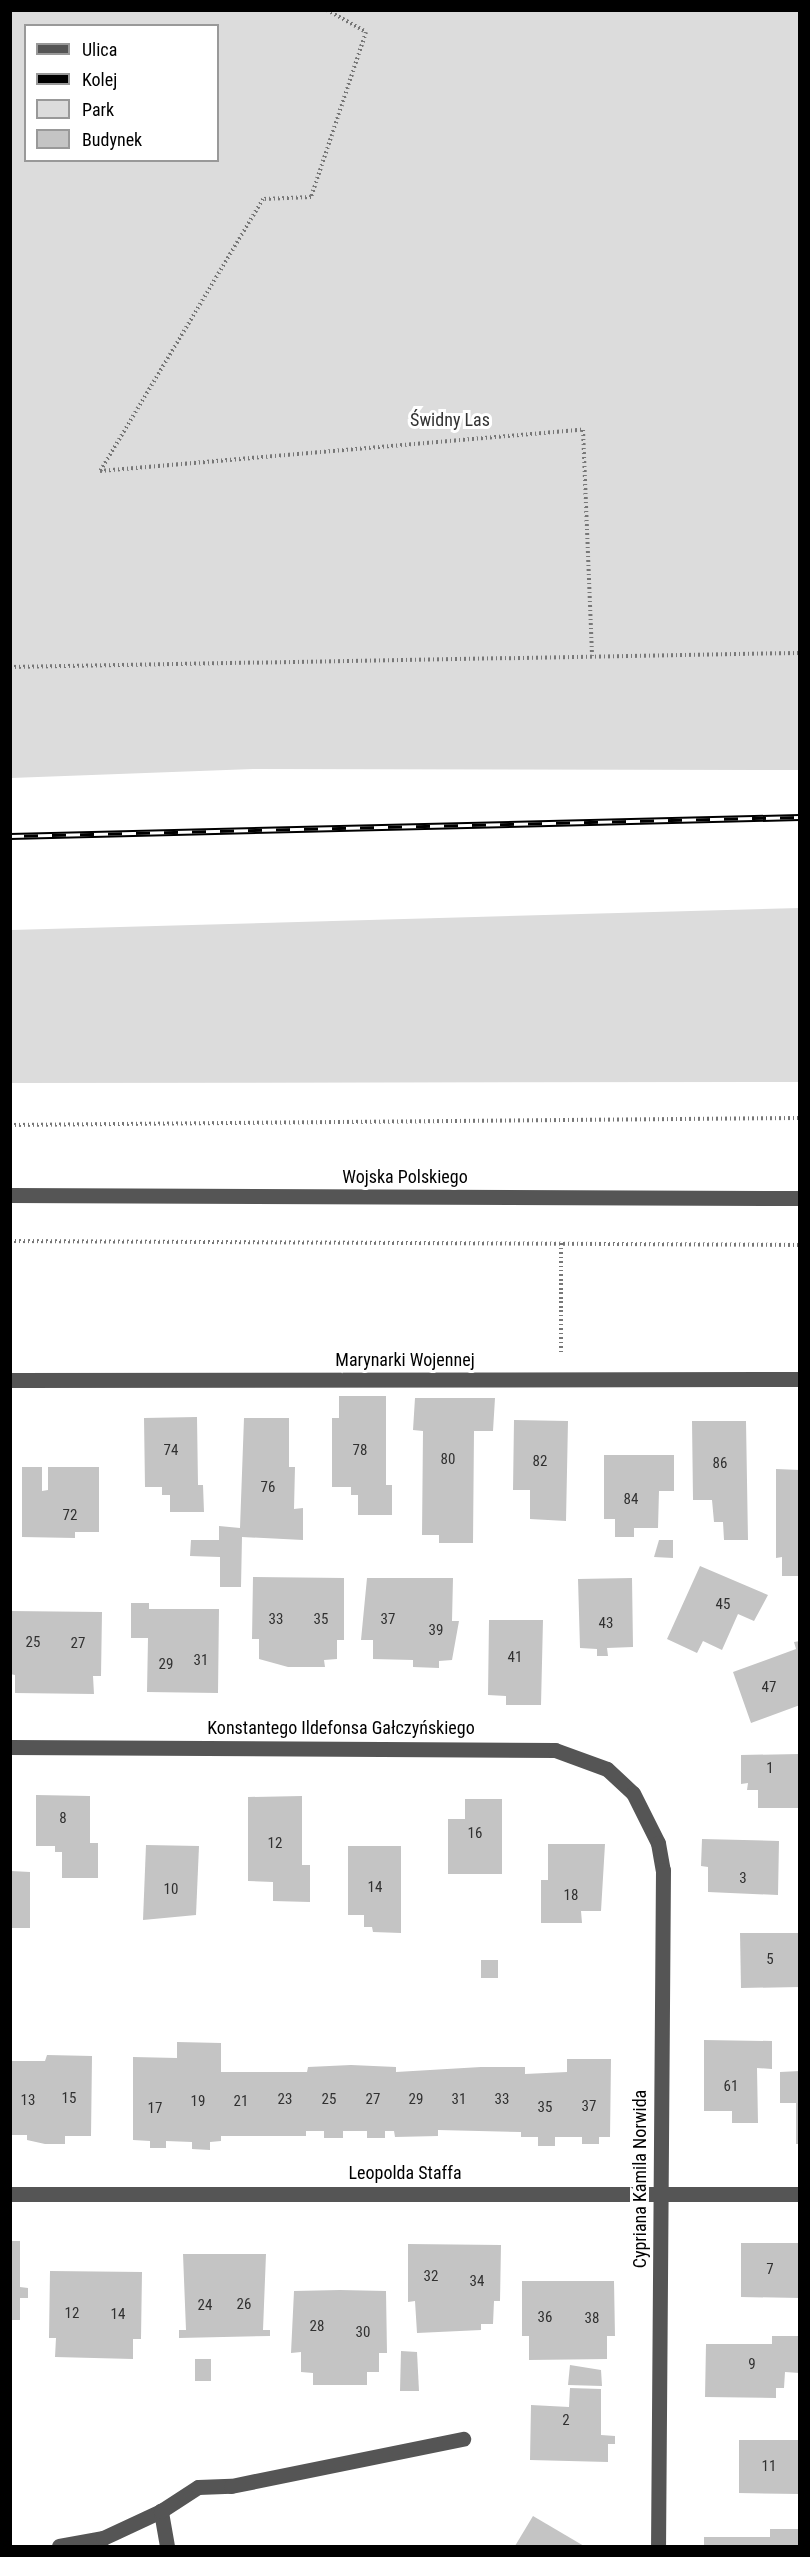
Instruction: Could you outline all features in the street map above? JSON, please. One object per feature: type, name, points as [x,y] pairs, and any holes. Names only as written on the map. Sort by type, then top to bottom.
[{"type":"street","name":"Wojska Polskiego","points":[[10,1195],[800,1198]]},
{"type":"street","name":"Marynarki Wojennej","points":[[10,1380],[800,1379]]},
{"type":"street","name":"Konstantego Ildefonsa Gałczyńskiego","points":[[10,1747],[555,1750],[607,1769],[633,1793],[645,1815]]},
{"type":"street","name":"Cypriana Kamila Norwida","points":[[645,1815],[658,1843],[663,1870],[658,2547]]},
{"type":"street","name":"Leopolda Staffa","points":[[10,2194],[660,2192],[800,2194]]},
{"type":"street","points":[[59,2547],[103,2538],[161,2511],[198,2487],[231,2486],[463,2439]]},
{"type":"street","points":[[161,2511],[167,2547]]},
{"type":"path","points":[[327,10],[366,32],[311,197],[263,200],[100,471],[584,430],[592,656]]},
{"type":"path","points":[[10,667],[800,652]]},
{"type":"path","points":[[10,1125],[800,1118]]},
{"type":"path","points":[[10,1241],[800,1245]]},
{"type":"path","points":[[561,1243],[562,1379]]},
{"type":"green space","name":"Świdny Las","points":[[10,11],[799,11],[799,770],[253,769],[11,778]]},
{"type":"green space","points":[[799,908],[799,1082],[11,1083],[11,930]]},
{"type":"building","points":[[339,1396],[386,1396],[386,1485],[392,1485],[392,1515],[358,1515],[358,1495],[351,1495],[351,1487],[332,1487],[332,1418],[339,1418]]},
{"type":"building","points":[[415,1398],[495,1398],[493,1431],[474,1431],[473,1543],[439,1543],[439,1535],[422,1535],[423,1431],[413,1430]]},
{"type":"building","points":[[197,1417],[198,1485],[203,1485],[204,1512],[170,1512],[170,1495],[162,1495],[162,1487],[145,1487],[144,1418]]},
{"type":"building","points":[[244,1418],[289,1418],[289,1467],[295,1467],[294,1509],[303,1508],[303,1540],[242,1537],[241,1587],[220,1587],[220,1557],[190,1556],[191,1540],[219,1540],[219,1526],[240,1528]]},
{"type":"building","points":[[514,1420],[568,1421],[566,1521],[530,1519],[530,1490],[513,1490]]},
{"type":"building","points":[[692,1421],[746,1421],[748,1540],[724,1540],[723,1522],[714,1522],[712,1500],[693,1500]]},
{"type":"building","points":[[604,1455],[674,1455],[674,1491],[659,1491],[658,1528],[634,1528],[634,1537],[615,1537],[615,1519],[604,1519]]},
{"type":"building","points":[[22,1467],[42,1467],[42,1491],[48,1490],[48,1467],[99,1467],[99,1532],[75,1532],[75,1538],[22,1537]]},
{"type":"building","points":[[776,1469],[800,1470],[800,1576],[782,1576],[782,1557],[776,1558]]},
{"type":"building","points":[[659,1540],[673,1540],[673,1558],[654,1557]]},
{"type":"building","points":[[700,1566],[768,1595],[754,1621],[738,1614],[722,1650],[703,1641],[697,1653],[667,1639]]},
{"type":"building","points":[[253,1577],[344,1578],[344,1640],[337,1640],[337,1659],[324,1660],[325,1667],[288,1667],[259,1659],[259,1639],[252,1639]]},
{"type":"building","points":[[367,1578],[453,1578],[452,1621],[459,1621],[452,1660],[439,1661],[439,1668],[413,1667],[413,1660],[373,1659],[373,1640],[361,1640]]},
{"type":"building","points":[[632,1578],[633,1647],[607,1648],[608,1656],[597,1656],[597,1649],[580,1648],[578,1579]]},
{"type":"building","points":[[131,1603],[149,1603],[149,1609],[219,1609],[218,1693],[147,1692],[148,1638],[131,1638]]},
{"type":"building","points":[[10,1611],[102,1612],[101,1676],[93,1676],[94,1694],[15,1693],[15,1675],[10,1674]]},
{"type":"building","points":[[489,1620],[543,1620],[541,1705],[506,1705],[506,1696],[488,1695]]},
{"type":"building","points":[[800,1641],[800,1705],[751,1723],[733,1672],[796,1649],[794,1642]]},
{"type":"building","points":[[800,1754],[800,1808],[758,1808],[758,1790],[747,1790],[748,1783],[741,1784],[741,1755]]},
{"type":"building","points":[[36,1795],[90,1796],[90,1843],[98,1843],[98,1878],[62,1878],[62,1852],[55,1852],[55,1846],[36,1846]]},
{"type":"building","points":[[302,1796],[302,1865],[310,1865],[310,1902],[273,1901],[273,1882],[248,1881],[248,1797]]},
{"type":"building","points":[[465,1799],[502,1799],[502,1874],[448,1874],[448,1819],[465,1819]]},
{"type":"building","points":[[702,1839],[779,1841],[778,1895],[708,1892],[708,1867],[701,1866]]},
{"type":"building","points":[[548,1844],[605,1844],[601,1911],[581,1911],[582,1923],[541,1923],[541,1880],[548,1880]]},
{"type":"building","points":[[146,1845],[199,1846],[196,1915],[143,1920]]},
{"type":"building","points":[[348,1846],[401,1846],[401,1933],[373,1932],[372,1927],[364,1927],[364,1915],[348,1915]]},
{"type":"building","points":[[11,1871],[30,1872],[30,1928],[11,1928]]},
{"type":"building","points":[[740,1933],[800,1933],[800,1987],[741,1988]]},
{"type":"building","points":[[481,1960],[498,1960],[498,1978],[481,1978]]},
{"type":"building","points":[[704,2040],[772,2041],[772,2069],[757,2068],[758,2123],[732,2123],[732,2111],[704,2111]]},
{"type":"building","points":[[177,2042],[221,2043],[221,2072],[307,2072],[308,2067],[351,2065],[396,2067],[396,2072],[525,2067],[525,2074],[567,2072],[567,2059],[611,2059],[610,2137],[599,2137],[599,2144],[582,2144],[582,2137],[555,2137],[555,2146],[538,2146],[538,2137],[521,2137],[521,2132],[438,2130],[438,2136],[395,2137],[394,2131],[385,2131],[385,2138],[367,2138],[367,2131],[343,2131],[343,2138],[324,2138],[324,2131],[306,2131],[306,2136],[221,2136],[221,2141],[210,2142],[210,2150],[192,2149],[192,2142],[166,2141],[166,2148],[150,2148],[150,2141],[133,2140],[133,2057],[177,2058]]},
{"type":"building","points":[[47,2055],[92,2056],[91,2136],[65,2136],[65,2144],[45,2144],[27,2140],[27,2135],[10,2135],[10,2061],[45,2061]]},
{"type":"building","points":[[800,2071],[800,2144],[796,2144],[796,2103],[780,2103],[780,2072]]},
{"type":"building","points":[[10,2241],[20,2241],[20,2287],[28,2288],[28,2298],[20,2298],[20,2320],[10,2320]]},
{"type":"building","points":[[741,2243],[800,2243],[800,2298],[741,2297]]},
{"type":"building","points":[[408,2244],[501,2245],[500,2301],[494,2301],[493,2324],[481,2324],[481,2330],[417,2333],[415,2301],[408,2302]]},
{"type":"building","points":[[183,2254],[266,2254],[263,2330],[270,2330],[270,2336],[179,2338],[179,2330],[186,2330]]},
{"type":"building","points":[[50,2271],[142,2272],[141,2339],[133,2339],[133,2359],[55,2357],[56,2338],[49,2338]]},
{"type":"building","points":[[522,2281],[614,2281],[615,2336],[607,2336],[607,2359],[529,2360],[529,2336],[522,2336]]},
{"type":"building","points":[[294,2291],[386,2291],[387,2353],[379,2353],[379,2372],[367,2372],[367,2385],[313,2385],[313,2373],[301,2372],[301,2352],[291,2353]]},
{"type":"building","points":[[772,2336],[800,2336],[800,2373],[785,2372],[784,2388],[776,2388],[776,2398],[705,2397],[706,2344],[772,2344]]},
{"type":"building","points":[[401,2351],[417,2352],[419,2391],[400,2391]]},
{"type":"building","points":[[195,2359],[211,2359],[211,2381],[195,2381]]},
{"type":"building","points":[[570,2365],[601,2370],[602,2386],[568,2385]]},
{"type":"building","points":[[570,2388],[601,2389],[601,2435],[615,2436],[615,2444],[608,2444],[608,2462],[530,2460],[531,2405],[569,2407]]},
{"type":"building","points":[[739,2440],[800,2440],[800,2494],[739,2493]]},
{"type":"building","points":[[533,2516],[584,2546],[515,2546]]},
{"type":"building","points":[[770,2529],[800,2529],[800,2546],[704,2546],[704,2537],[770,2537]]},
{"type":"railway","points":[[10,836],[800,817]]}]
